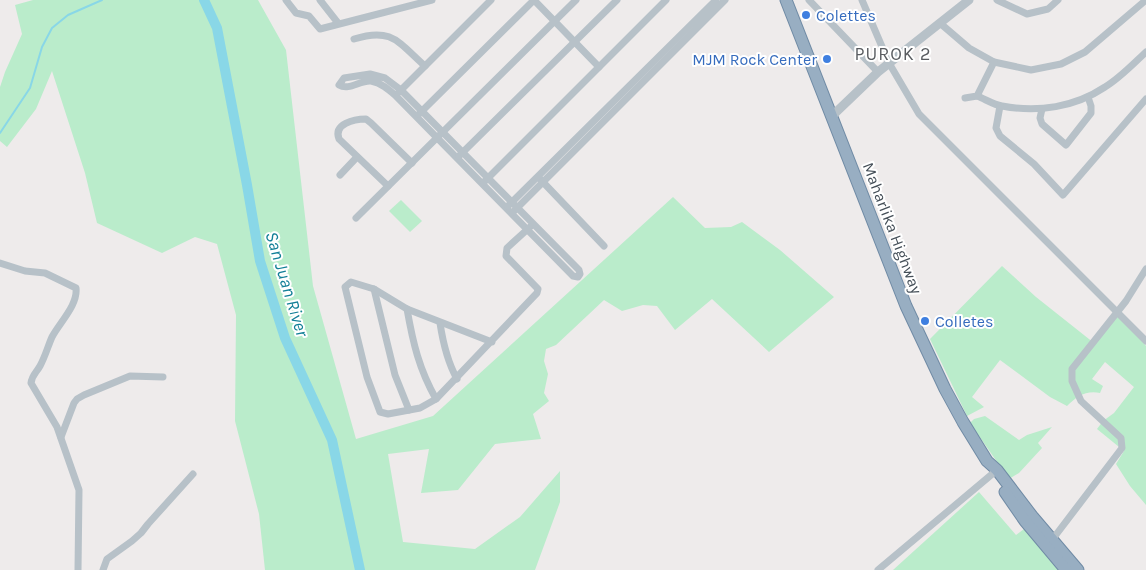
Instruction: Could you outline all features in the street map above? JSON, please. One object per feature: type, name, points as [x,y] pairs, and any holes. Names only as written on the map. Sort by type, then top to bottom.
[{"type":"highway","name":"Maharlika Highway","points":[[786,0],[906,306],[924,347],[958,413],[987,461],[1078,570]]},
{"type":"highway","name":"Maharlika Highway","points":[[995,472],[1025,521],[1066,570]]},
{"type":"street","points":[[286,0],[296,13],[309,16],[320,29],[432,0]]},
{"type":"street","points":[[320,0],[338,23]]},
{"type":"street","points":[[395,95],[491,0]]},
{"type":"street","points":[[416,117],[534,0],[599,67]]},
{"type":"street","points":[[356,218],[576,0]]},
{"type":"street","points":[[460,156],[617,0]]},
{"type":"street","points":[[485,181],[666,0]]},
{"type":"street","points":[[540,180],[716,0]]},
{"type":"street","points":[[511,208],[725,0]]},
{"type":"street","points":[[809,0],[878,72]]},
{"type":"street","points":[[862,0],[889,63],[919,114],[1146,341]]},
{"type":"street","points":[[832,116],[878,72],[969,0]]},
{"type":"street","points":[[998,0],[1027,14],[1048,8],[1058,0]]},
{"type":"street","points":[[941,24],[969,48],[994,62],[1031,70],[1062,64],[1085,52],[1146,0]]},
{"type":"street","points":[[354,39],[380,33],[395,39],[425,66]]},
{"type":"street","points":[[965,98],[977,96],[1000,106],[1042,109],[1062,106],[1088,97],[1107,86],[1146,52]]},
{"type":"street","points":[[977,96],[994,62]]},
{"type":"street","points":[[440,135],[416,117],[395,95],[382,85],[369,81],[345,87],[339,85],[344,78],[370,74],[385,78],[401,90],[422,111],[440,135],[460,156],[530,227],[579,270],[580,274],[573,276],[530,227]]},
{"type":"street","points":[[1042,109],[1040,118],[1042,124],[1066,145],[1092,113],[1088,97]]},
{"type":"street","points":[[1000,106],[996,128],[1000,136],[1034,164],[1063,195],[1146,99]]},
{"type":"street","points":[[388,186],[339,139],[338,128],[363,119],[371,123],[412,163]]},
{"type":"street","points":[[340,175],[357,157]]},
{"type":"street","points":[[540,180],[604,246]]},
{"type":"street","points":[[492,342],[407,309],[374,289],[351,282],[345,287],[367,377],[380,412],[388,414],[420,408],[436,399],[457,379],[492,342],[537,293],[538,289],[506,256],[507,248],[530,227]]},
{"type":"street","points":[[0,264],[26,271],[45,273],[76,288],[77,294],[74,301],[52,337],[39,368],[32,376],[31,383],[61,437],[79,490],[78,570]]},
{"type":"street","points":[[1052,540],[1122,448],[1121,438],[1081,401],[1072,381],[1072,369],[1126,301],[1146,270]]},
{"type":"street","points":[[374,289],[395,375],[409,410]]},
{"type":"street","points":[[407,309],[417,360],[436,399]]},
{"type":"street","points":[[440,323],[444,348],[457,379]]},
{"type":"street","points":[[61,437],[77,399],[98,388],[130,376],[163,377]]},
{"type":"street","points":[[878,570],[995,472]]},
{"type":"street","points":[[103,570],[107,559],[141,533],[193,474]]},
{"type":"green space","points":[[33,0],[258,0],[286,50],[313,286],[356,439],[433,416],[673,197],[705,228],[731,227],[742,222],[780,250],[834,297],[769,352],[712,299],[675,330],[657,306],[643,305],[622,311],[604,300],[556,345],[546,349],[544,361],[548,374],[544,393],[549,401],[533,414],[541,439],[495,444],[458,490],[421,493],[429,449],[388,454],[403,542],[475,549],[520,517],[560,471],[560,502],[535,570],[265,570],[259,514],[235,421],[236,315],[217,244],[195,237],[162,253],[97,223],[85,173],[52,71],[36,109],[7,147],[0,141],[0,87],[22,34],[15,5]]},
{"type":"green space","points":[[401,200],[422,221],[410,232],[389,211]]},
{"type":"green space","points":[[1002,266],[1036,297],[1094,343],[1116,315],[1136,333],[1146,346],[1146,505],[1130,486],[1116,464],[1124,451],[1097,429],[1103,421],[1114,413],[1134,387],[1105,362],[1092,379],[1103,386],[1100,393],[1090,392],[1082,395],[1067,406],[1050,397],[1000,360],[972,397],[984,407],[967,416],[930,339]]},
{"type":"green space","points":[[985,416],[1019,440],[1027,435],[1052,427],[1038,443],[1042,448],[1019,473],[1009,479],[970,423],[974,419]]},
{"type":"green space","points":[[979,492],[1016,535],[1024,529],[1058,570],[893,570]]},
{"type":"waterway","points":[[0,133],[30,88],[42,47],[52,28],[68,15],[102,0]]},
{"type":"waterway","name":"San Juan River","points":[[204,0],[217,28],[260,261],[285,338],[332,440],[360,570]]},
{"type":"place","name":"Colettes","points":[[806,15]]},
{"type":"place","name":"MJM Rock Center","points":[[827,59]]},
{"type":"place","name":"Colletes","points":[[925,321]]},
{"type":"district","name":"PUROK 2","points":[[893,54]]}]
